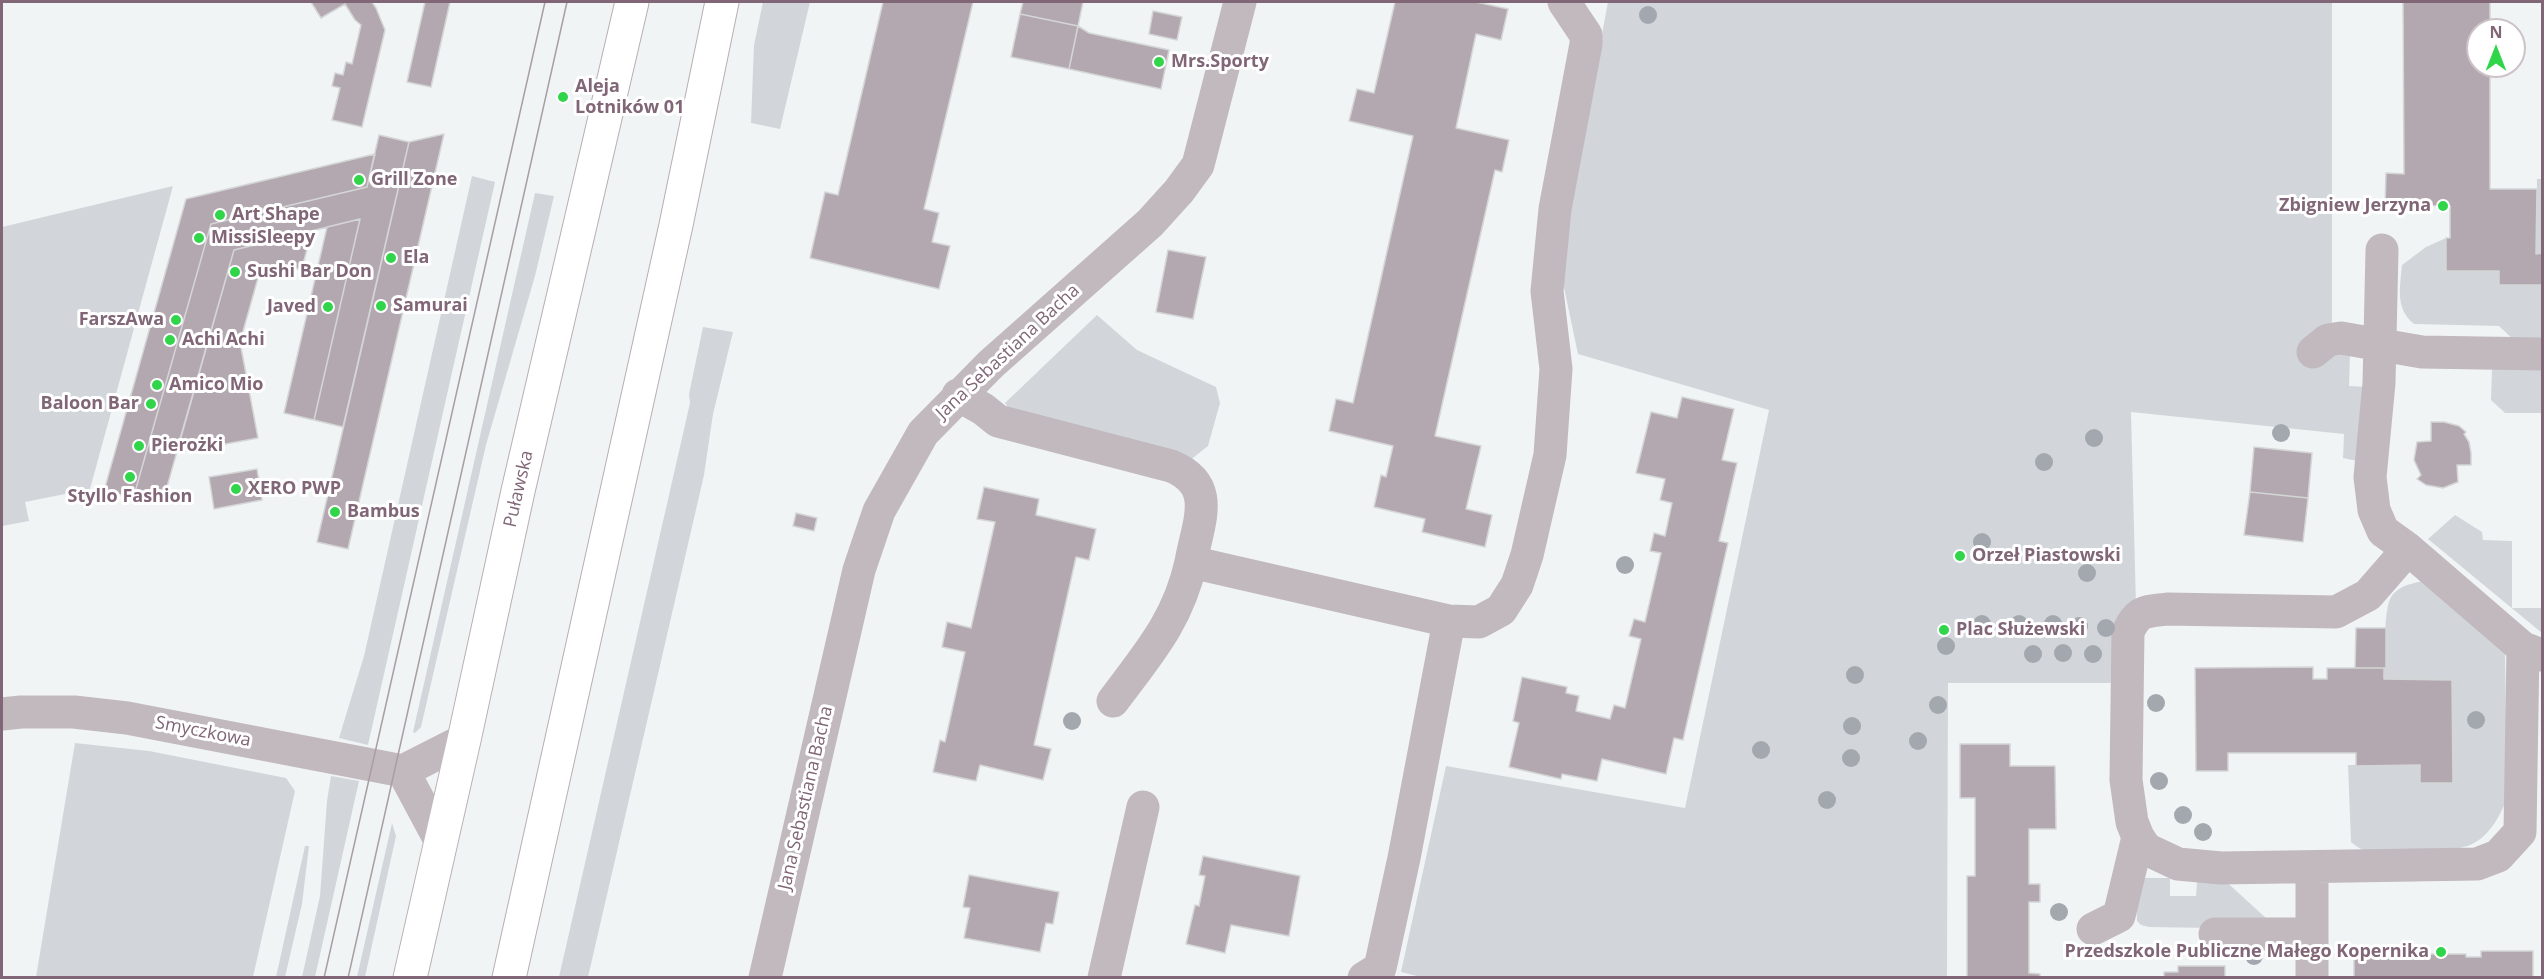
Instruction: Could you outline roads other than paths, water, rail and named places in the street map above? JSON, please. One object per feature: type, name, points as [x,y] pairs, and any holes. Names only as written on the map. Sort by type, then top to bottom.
[{"type":"main road","name":"Puławska","points":[[410,978],[520,479],[632,2]]},
{"type":"main road","points":[[509,978],[676,225],[722,2]]},
{"type":"street","name":"Jana Sebastiana Bacha","points":[[765,978],[867,544],[879,511],[923,433],[958,395],[1150,223],[1186,182],[1198,165],[1240,2]]},
{"type":"street","points":[[1191,562],[1449,621],[1479,622],[1501,610],[1518,585],[1550,455],[1556,369],[1547,291],[1549,261],[1555,209],[1586,44],[1586,35],[1564,2]]},
{"type":"street","points":[[2382,250],[2381,344],[2370,477],[2374,510],[2383,531],[2409,549],[2533,651],[2520,832],[2499,856],[2477,864],[2221,868],[2178,864],[2146,849],[2132,822],[2126,780],[2128,632],[2135,618],[2143,612],[2167,609],[2336,612],[2368,595],[2409,549]]},
{"type":"street","points":[[2313,352],[2334,338],[2422,352],[2542,354]]},
{"type":"street","points":[[958,395],[983,409],[998,421],[1171,466],[1184,471],[1199,486],[1202,499],[1185,590],[1165,631],[1113,701]]},
{"type":"street","points":[[1381,974],[1449,621]]},
{"type":"street","name":"Smyczkowa","points":[[2,714],[74,712],[127,718],[403,771]]},
{"type":"street","points":[[441,842],[403,771],[464,740]]},
{"type":"street","points":[[1104,978],[1143,807]]},
{"type":"street","points":[[2093,929],[2119,916],[2138,837]]},
{"type":"street","points":[[2312,868],[2312,978]]},
{"type":"street","points":[[2216,934],[2311,934]]},
{"type":"tram line","points":[[324,978],[545,2]]},
{"type":"tram line","points":[[348,978],[567,2]]},
{"type":"place","name":"Mrs.Sporty","points":[[1159,62]]},
{"type":"place","name":"Aleja Lotników 01","points":[[563,97]]},
{"type":"place","name":"Grill Zone","points":[[359,180]]},
{"type":"place","name":"Zbigniew Jerzyna","points":[[2443,206]]},
{"type":"place","name":"Art Shape","points":[[220,215]]},
{"type":"place","name":"MissiSleepy","points":[[199,238]]},
{"type":"place","name":"Ela","points":[[391,258]]},
{"type":"place","name":"Sushi Bar Don","points":[[235,272]]},
{"type":"place","name":"Samurai","points":[[381,306]]},
{"type":"place","name":"Javed","points":[[328,307]]},
{"type":"place","name":"FarszAwa","points":[[176,320]]},
{"type":"place","name":"Achi Achi","points":[[170,340]]},
{"type":"place","name":"Amico Mio","points":[[157,385]]},
{"type":"place","name":"Baloon Bar","points":[[151,404]]},
{"type":"place","name":"Pierożki","points":[[139,446]]},
{"type":"place","name":"Styllo Fashion","points":[[130,477]]},
{"type":"place","name":"XERO PWP","points":[[236,489]]},
{"type":"place","name":"Bambus","points":[[335,512]]},
{"type":"place","name":"Orzeł Piastowski","points":[[1960,556]]},
{"type":"place","name":"Plac Służewski","points":[[1944,630]]},
{"type":"place","name":"Przedszkole Publiczne Małego Kopernika","points":[[2441,952]]}]
